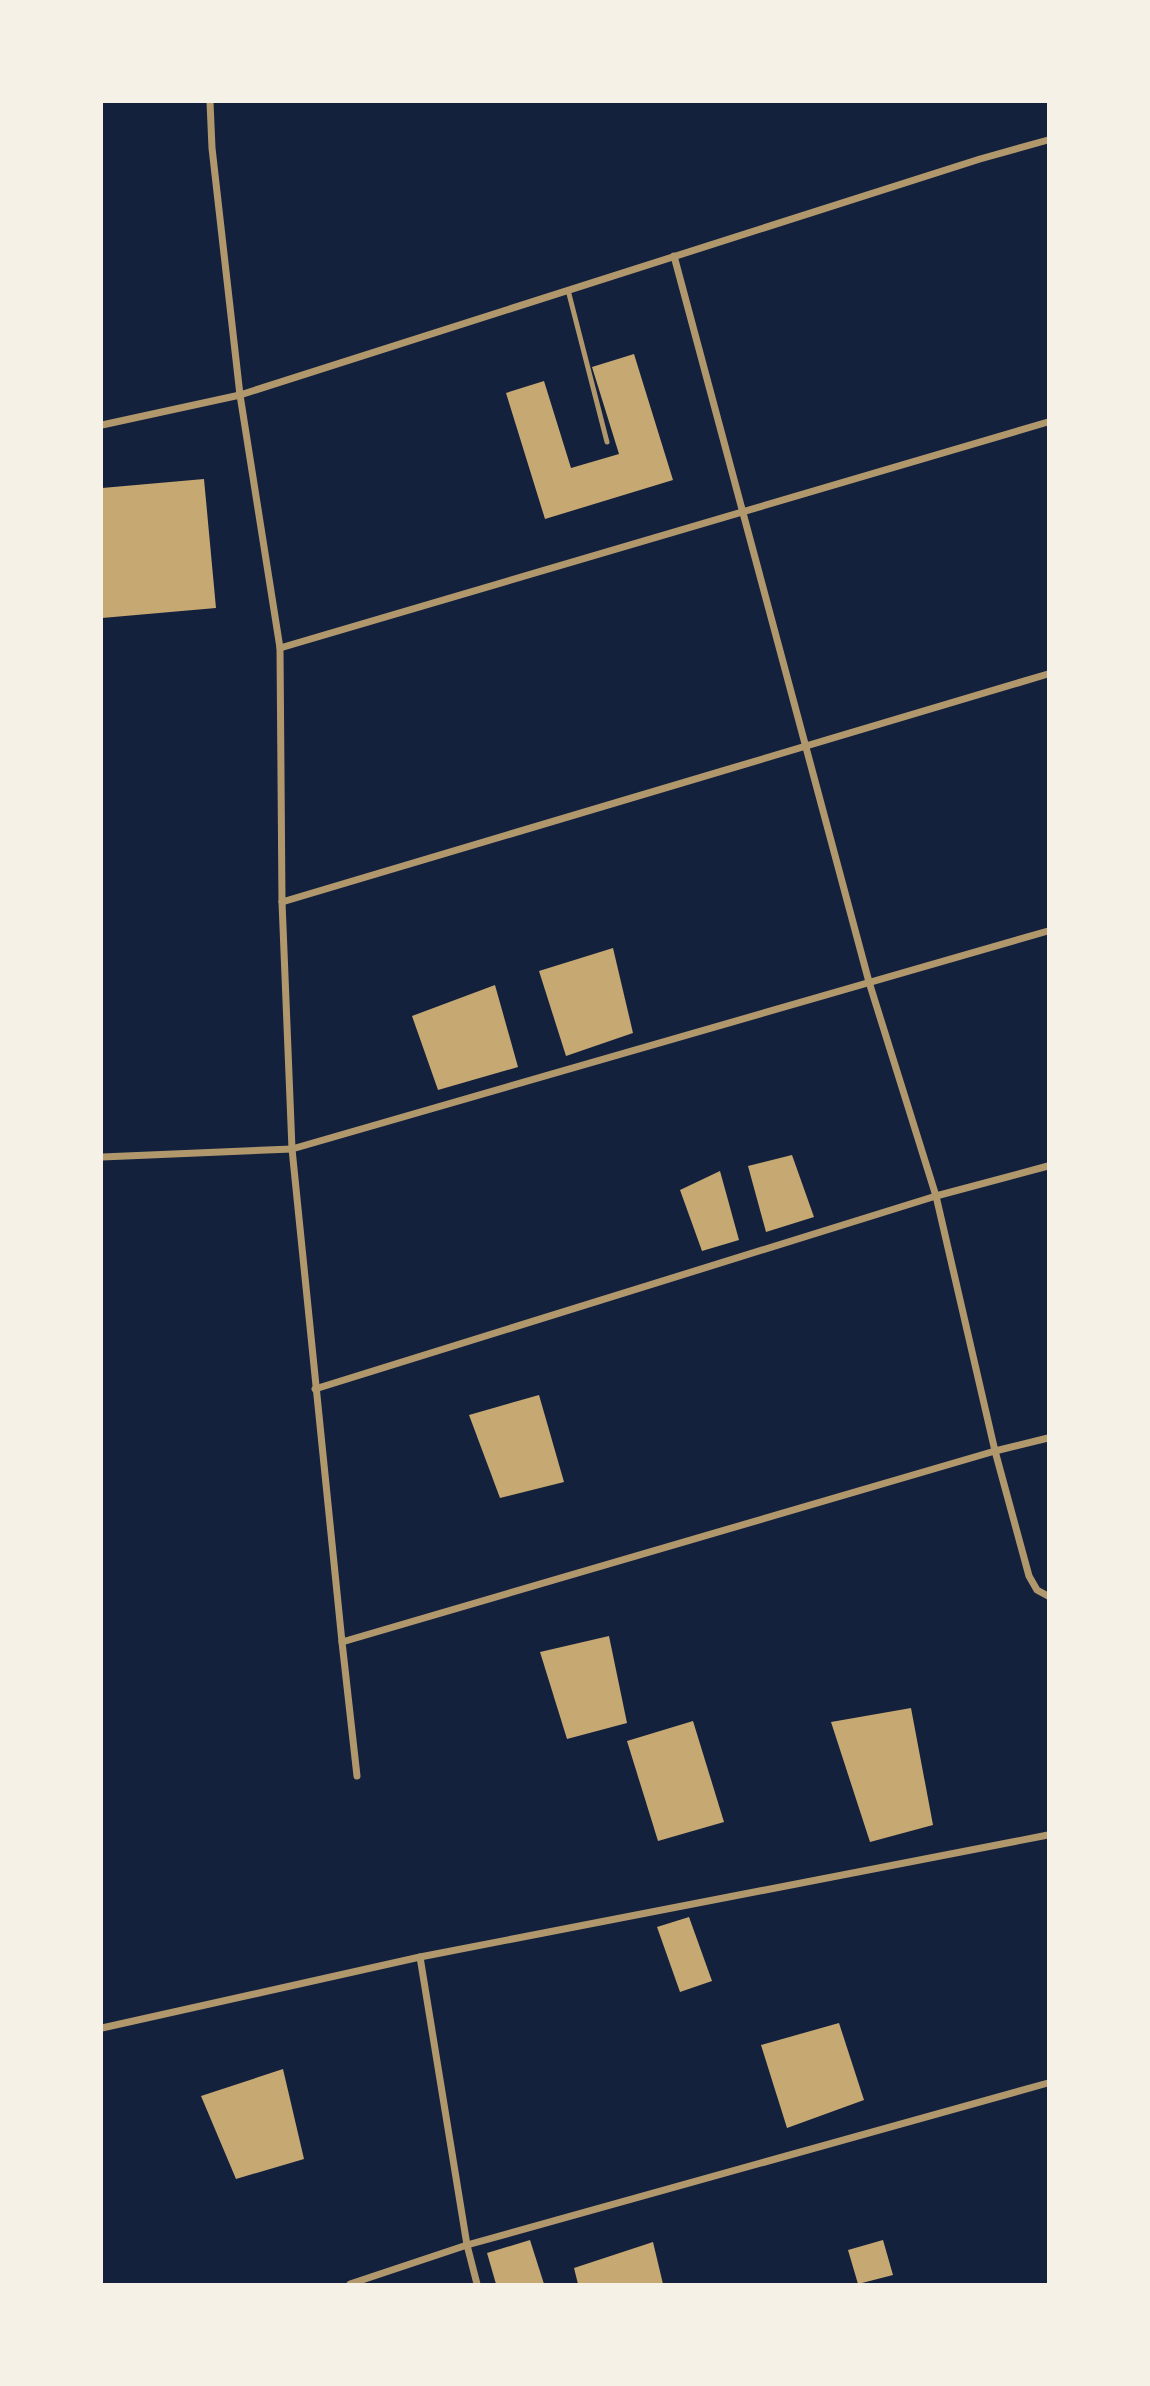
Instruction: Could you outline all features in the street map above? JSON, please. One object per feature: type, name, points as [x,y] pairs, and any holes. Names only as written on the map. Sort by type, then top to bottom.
[{"type":"street","points":[[209,102],[240,395],[280,648],[282,902],[292,1149],[357,1776]]},
{"type":"street","points":[[102,425],[240,395],[980,159],[1048,140]]},
{"type":"street","points":[[674,256],[869,982],[936,1196],[995,1451],[1029,1576],[1037,1590],[1048,1596]]},
{"type":"street","points":[[280,648],[1048,422]]},
{"type":"street","points":[[282,902],[1048,674]]},
{"type":"street","points":[[102,1157],[292,1149],[1048,931]]},
{"type":"street","points":[[315,1390],[936,1196],[1048,1166]]},
{"type":"street","points":[[342,1642],[995,1451],[1048,1438]]},
{"type":"street","points":[[102,2028],[420,1957],[1048,1835]]},
{"type":"street","points":[[420,1957],[467,2245],[477,2284]]},
{"type":"street","points":[[350,2284],[467,2245],[1048,2083]]},
{"type":"lane","points":[[568,290],[607,442]]},
{"type":"building","points":[[634,354],[673,480],[545,519],[506,393],[544,381],[571,468],[619,454],[592,367]]},
{"type":"building","points":[[204,479],[216,608],[102,618],[102,488]]},
{"type":"building","points":[[613,948],[633,1033],[566,1056],[539,971]]},
{"type":"building","points":[[495,985],[518,1067],[438,1090],[412,1016]]},
{"type":"building","points":[[792,1155],[814,1217],[766,1232],[748,1166]]},
{"type":"building","points":[[720,1171],[739,1240],[702,1251],[680,1190]]},
{"type":"building","points":[[539,1395],[564,1482],[500,1498],[469,1415]]},
{"type":"building","points":[[609,1636],[627,1723],[567,1739],[540,1652]]},
{"type":"building","points":[[911,1708],[933,1825],[870,1842],[831,1722]]},
{"type":"building","points":[[693,1721],[724,1822],[658,1841],[627,1741]]},
{"type":"building","points":[[689,1917],[712,1981],[680,1992],[657,1927]]},
{"type":"building","points":[[839,2023],[864,2100],[787,2128],[761,2045]]},
{"type":"building","points":[[283,2069],[304,2159],[236,2179],[201,2096]]},
{"type":"building","points":[[530,2240],[544,2284],[496,2284],[487,2253]]},
{"type":"building","points":[[883,2240],[893,2275],[858,2284],[848,2250]]},
{"type":"building","points":[[653,2242],[663,2284],[578,2284],[574,2268]]}]
